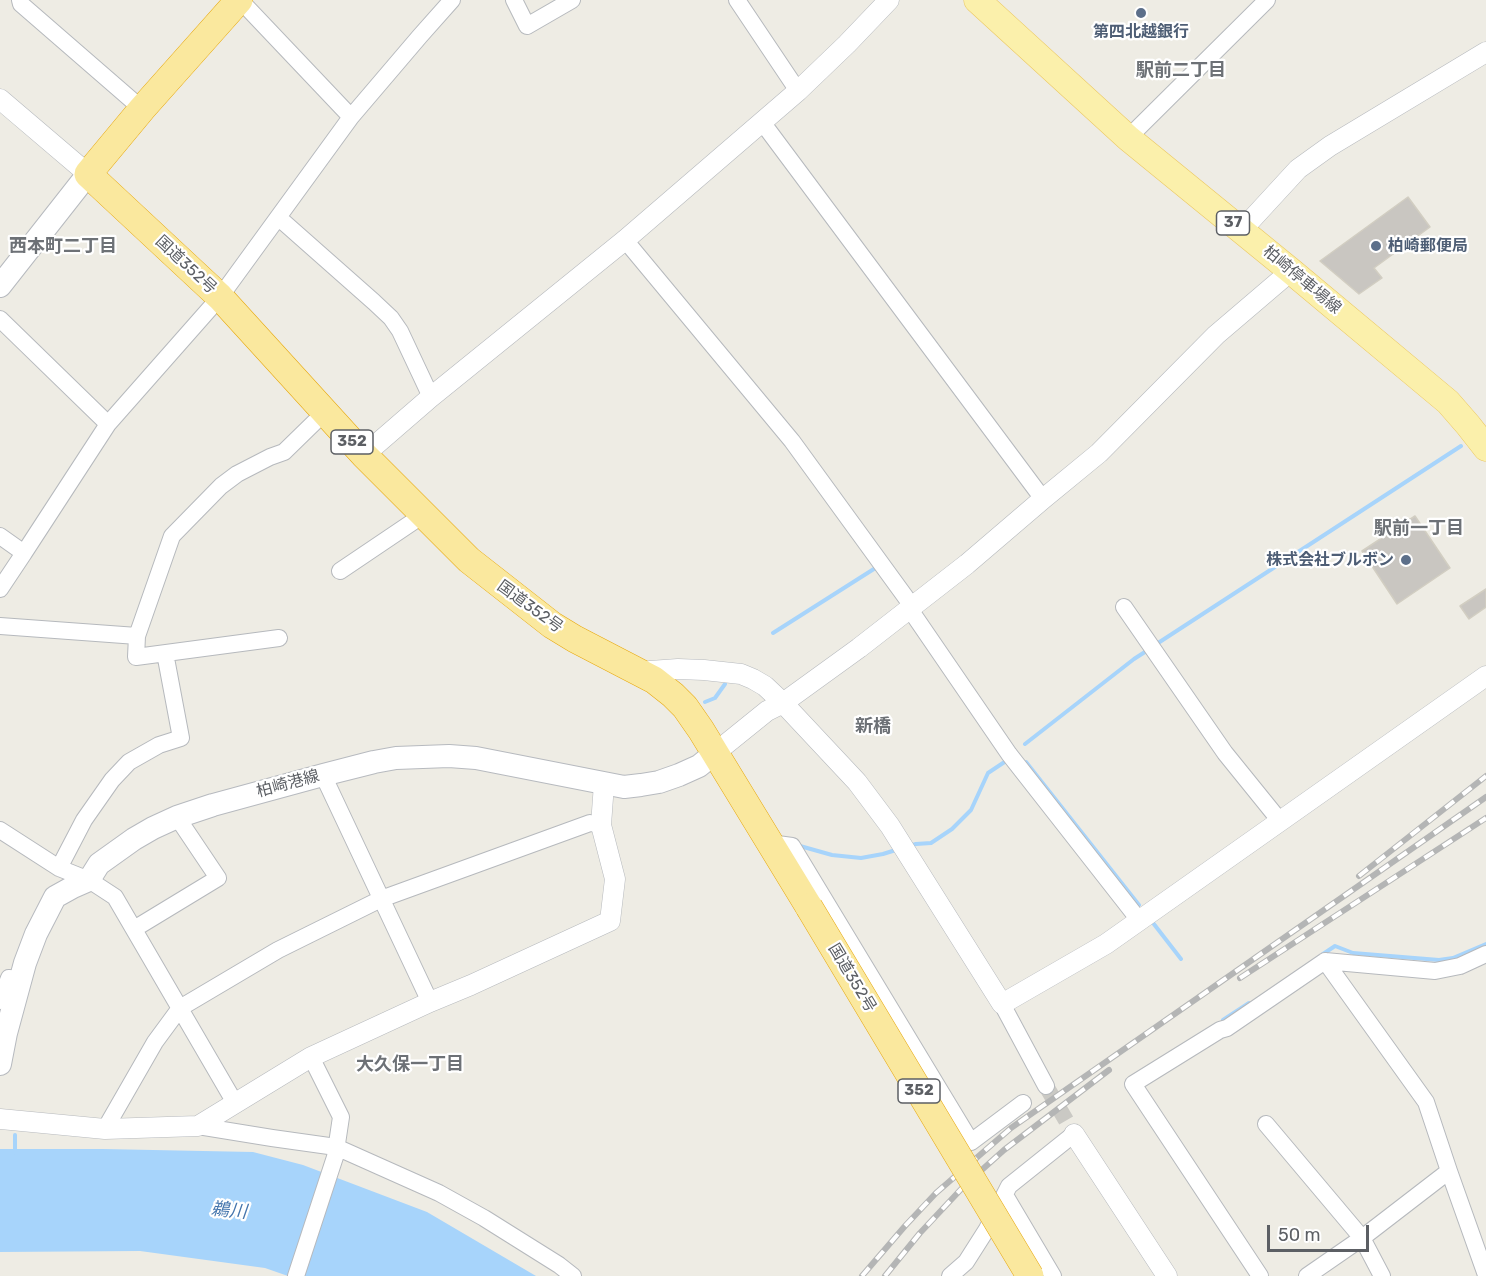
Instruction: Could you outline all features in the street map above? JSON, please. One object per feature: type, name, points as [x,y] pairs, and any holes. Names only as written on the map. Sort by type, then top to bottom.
[{"type":"highway","points":[[88,174],[142,109],[240,0]]},
{"type":"highway","name":"国道352号","points":[[88,174],[220,297],[364,454],[469,560],[544,619],[575,639],[654,680],[685,707],[809,907],[1030,1276]]},
{"type":"main road","name":"柏崎停車場線","points":[[977,0],[1128,138],[1292,270],[1448,402],[1486,448]]},
{"type":"main road","points":[[0,286],[88,174]]},
{"type":"main road","name":"柏崎港線","points":[[0,1064],[21,979],[36,934],[55,897],[89,880],[99,864],[143,834],[177,817],[323,774],[396,758],[449,756],[476,759],[624,787],[659,782],[679,775],[699,766],[715,753]]},
{"type":"street","points":[[20,0],[21,4],[142,109]]},
{"type":"street","points":[[240,0],[351,117]]},
{"type":"street","points":[[0,590],[108,424],[220,297],[351,117],[453,0]]},
{"type":"street","points":[[514,0],[527,26],[572,0]]},
{"type":"street","points":[[737,0],[798,91]]},
{"type":"street","points":[[364,454],[625,240],[798,91],[889,0]]},
{"type":"street","points":[[1128,138],[1267,0]]},
{"type":"street","points":[[1241,231],[1298,169],[1330,146],[1486,52]]},
{"type":"street","points":[[0,99],[88,174]]},
{"type":"street","points":[[762,122],[1043,499]]},
{"type":"street","points":[[279,218],[391,318],[400,331],[431,397]]},
{"type":"street","points":[[625,240],[792,441],[910,607],[1009,754],[1139,920]]},
{"type":"street","points":[[715,753],[767,711],[783,703],[858,648],[967,564],[1100,453],[1216,335],[1292,270]]},
{"type":"street","points":[[0,319],[108,424]]},
{"type":"street","points":[[279,638],[136,657],[137,636],[172,536],[221,486],[237,474],[284,452],[325,412]]},
{"type":"street","points":[[340,571],[423,515]]},
{"type":"street","points":[[0,536],[24,553]]},
{"type":"street","points":[[1124,607],[1225,753],[1280,821]]},
{"type":"street","points":[[0,626],[137,636]]},
{"type":"street","points":[[59,868],[84,820],[112,780],[129,762],[159,745],[181,738],[165,653]]},
{"type":"street","points":[[644,675],[650,671],[678,669],[741,674],[765,686],[783,703],[857,782],[890,826],[1002,1004],[1046,1086]]},
{"type":"street","points":[[1002,1004],[1106,944],[1486,676]]},
{"type":"street","points":[[323,774],[430,1002]]},
{"type":"street","points":[[198,1126],[311,1057],[610,921],[615,879],[601,825],[604,783]]},
{"type":"street","points":[[134,929],[218,878],[177,817]]},
{"type":"street","points":[[105,1129],[155,1042],[180,1008],[278,950],[381,899],[590,823],[601,825]]},
{"type":"street","points":[[0,831],[59,868],[89,880],[115,897],[235,1103]]},
{"type":"street","points":[[770,843],[792,846],[971,1142],[1023,1103]]},
{"type":"street","points":[[1260,1276],[1133,1084],[1220,1030],[1227,1028],[1325,961],[1435,970],[1460,966],[1486,954]]},
{"type":"street","points":[[1325,961],[1426,1102],[1486,1275]]},
{"type":"street","points":[[0,1001],[9,978],[21,979]]},
{"type":"street","points":[[296,1276],[335,1152],[341,1117],[311,1057]]},
{"type":"street","points":[[0,1119],[105,1129],[198,1126],[335,1152],[439,1193],[484,1218],[573,1276]]},
{"type":"street","points":[[1266,1124],[1362,1238],[1382,1276]]},
{"type":"street","points":[[950,1276],[966,1262],[982,1238],[1009,1186],[1074,1134],[1167,1276]]},
{"type":"street","points":[[1307,1276],[1362,1238],[1449,1171]]},
{"type":"street","points":[[1005,1195],[1053,1276]]},
{"type":"water","name":"鵜川","points":[[0,1149],[253,1152],[303,1165],[427,1212],[536,1276],[288,1276],[265,1268],[140,1251],[0,1252]]},
{"type":"building","points":[[1408,197],[1430,227],[1374,268],[1382,278],[1359,294],[1320,261]]},
{"type":"building","name":"株式会社ブルボン","points":[[1415,516],[1450,568],[1397,604],[1362,551]]},
{"type":"building","points":[[1486,589],[1486,607],[1469,619],[1460,606]]},
{"type":"waterway","points":[[1155,645],[1461,446]]},
{"type":"waterway","points":[[773,633],[877,567]]},
{"type":"waterway","points":[[1025,744],[1148,650]]},
{"type":"waterway","points":[[705,702],[715,698],[725,684]]},
{"type":"waterway","points":[[909,846],[931,843],[952,829],[971,810],[988,773],[1006,761]]},
{"type":"waterway","points":[[1026,762],[1139,905]]},
{"type":"waterway","points":[[800,846],[832,855],[861,858],[899,849]]},
{"type":"waterway","points":[[1150,919],[1181,959]]},
{"type":"waterway","points":[[1323,954],[1335,946],[1353,953],[1439,960],[1453,958],[1486,944]]},
{"type":"waterway","points":[[1223,1020],[1249,1003]]},
{"type":"waterway","points":[[15,1135],[15,1153]]},
{"type":"tunnel","points":[[1046,1086],[1074,1134]]},
{"type":"railway","points":[[1359,876],[1486,776]]},
{"type":"railway","points":[[862,1276],[936,1193],[1011,1128],[1486,797]]},
{"type":"railway","points":[[1240,978],[1486,818]]},
{"type":"railway","points":[[885,1276],[920,1233],[965,1185],[1004,1150],[1109,1070]]},
{"type":"place","name":"第四北越銀行","points":[[1141,13]]},
{"type":"place","name":"柏崎郵便局","points":[[1376,246]]},
{"type":"place","name":"株式会社ブルボン","points":[[1406,560]]},
{"type":"district","name":"駅前二丁目","points":[[1181,71]]},
{"type":"district","name":"西本町二丁目","points":[[63,247]]},
{"type":"district","name":"駅前一丁目","points":[[1419,529]]},
{"type":"district","name":"新橋","points":[[873,727]]},
{"type":"district","name":"大久保一丁目","points":[[410,1065]]}]
